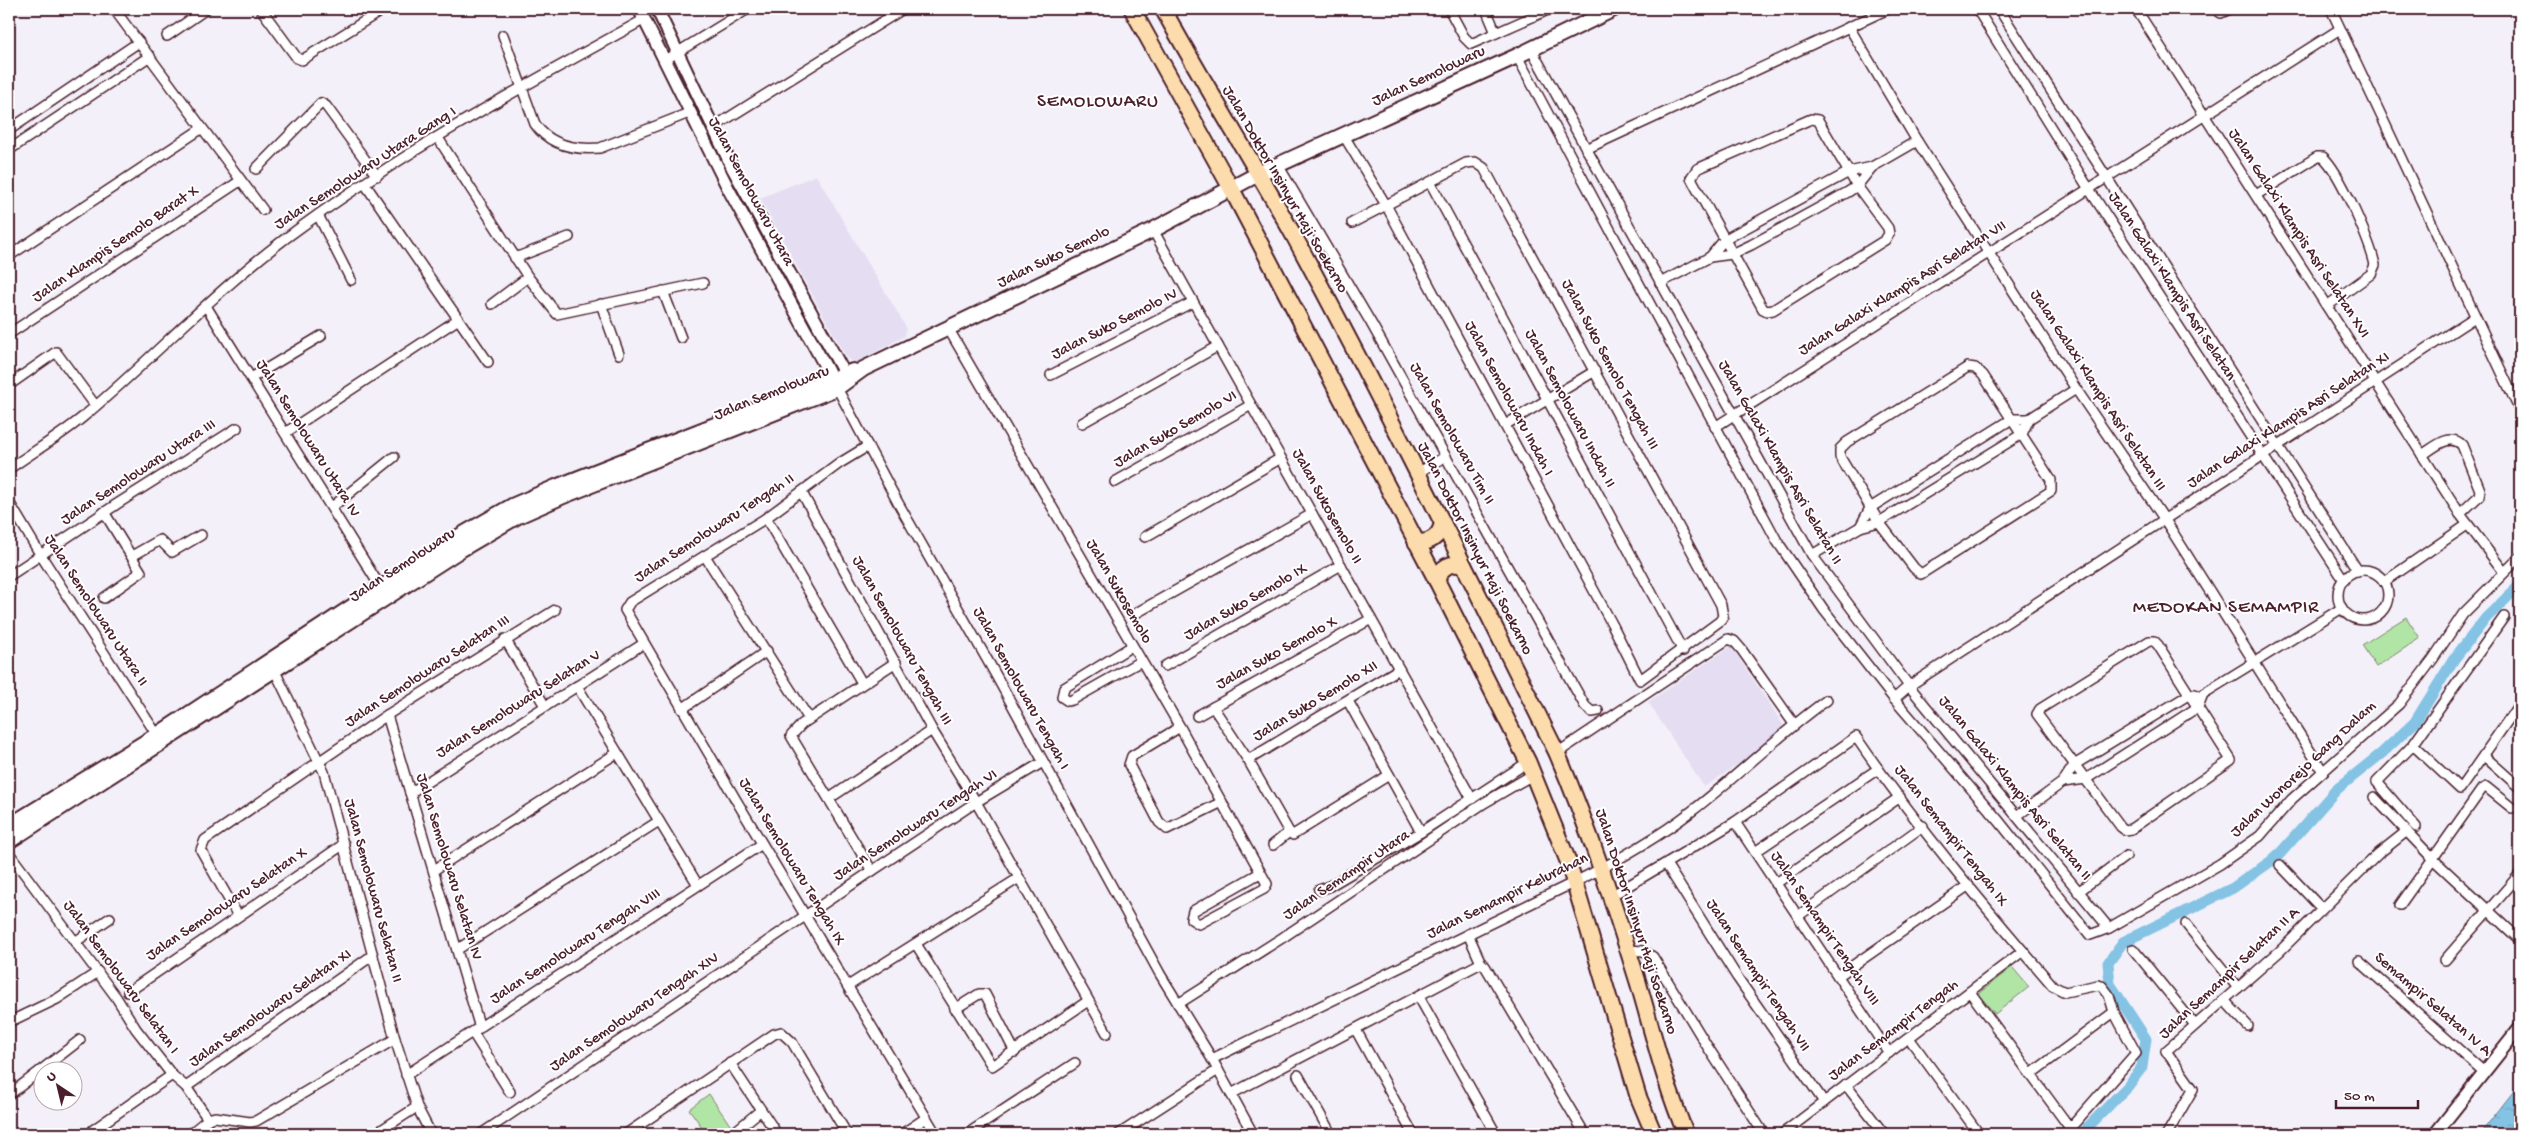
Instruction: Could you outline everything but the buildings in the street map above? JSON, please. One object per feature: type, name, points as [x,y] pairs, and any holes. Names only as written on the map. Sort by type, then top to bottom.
[{"type":"main road","points":[[1132,9],[1231,188],[1437,581],[1531,768],[1574,882],[1638,1096],[1654,1134]]},
{"type":"main road","name":"Jalan Doktor Insinyur Haji Soekarno","points":[[1163,9],[1205,85],[1258,174],[1344,332],[1557,753],[1579,805],[1611,896],[1671,1098],[1686,1134]]},
{"type":"main road","name":"Jalan Semolowaru","points":[[1258,174],[1517,56],[1614,9]]},
{"type":"main road","name":"Jalan Suko Semolo","points":[[840,380],[1153,230],[1258,174]]},
{"type":"main road","name":"Jalan Semolowaru","points":[[9,841],[42,811],[157,735],[272,666],[381,588],[458,537],[515,511],[600,481],[840,380]]},
{"type":"main road","name":"Jalan Semolowaru","points":[[9,826],[42,811],[460,550],[515,511]]},
{"type":"main road","points":[[1416,542],[1425,542],[1433,539],[1442,525]]},
{"type":"main road","points":[[1437,581],[1439,574],[1446,566],[1457,564],[1464,566]]},
{"type":"street","points":[[114,9],[150,56],[201,129],[263,210]]},
{"type":"street","points":[[167,36],[206,9]]},
{"type":"street","points":[[261,9],[300,60],[305,59],[384,9]]},
{"type":"street","name":"Jalan Semolowaru Utara","points":[[657,9],[712,128],[840,380]]},
{"type":"street","points":[[665,60],[748,9]]},
{"type":"street","points":[[712,128],[903,9]]},
{"type":"street","points":[[1449,9],[1464,37],[1469,43],[1475,44],[1550,9]]},
{"type":"street","points":[[1489,9],[1488,14],[1496,34]]},
{"type":"street","points":[[1586,150],[1888,9]]},
{"type":"street","name":"Jalan Galaxi Klampis Asri Selatan","points":[[1977,9],[2089,189],[2344,580]]},
{"type":"street","name":"Jalan Galaxi Klampis Asri Selatan","points":[[1999,9],[2358,571]]},
{"type":"street","name":"Jalan Galaxi Klampis Asri Selatan XVI","points":[[2136,9],[2467,525],[2504,572]]},
{"type":"street","points":[[2215,9],[2221,13],[2230,9]]},
{"type":"street","points":[[2331,9],[2520,410]]},
{"type":"street","name":"Jalan Semolowaru Utara","points":[[642,14],[689,113],[840,380]]},
{"type":"street","name":"Jalan Semolowaru Utara Gang I","points":[[9,469],[82,417],[206,306],[285,239],[318,215],[376,176],[642,14]]},
{"type":"street","name":"Jalan Galaxi Klampis Asri Selatan III","points":[[1849,27],[1917,142],[2076,389],[2165,520],[2322,770]]},
{"type":"street","name":"Jalan Galaxi Klampis Asri Selatan VII","points":[[1715,426],[2340,29]]},
{"type":"street","points":[[502,36],[520,88],[539,129],[557,143],[572,147],[600,148],[689,113]]},
{"type":"street","points":[[9,130],[139,42]]},
{"type":"street","name":"Jalan Galaxi Klampis Asri Selatan II","points":[[1531,49],[1732,415],[1812,554],[1909,686],[2109,928]]},
{"type":"street","points":[[9,150],[150,56]]},
{"type":"street","name":"Jalan Galaxi Klampis Asri Selatan II","points":[[1517,56],[1777,541],[1800,577],[1894,699],[1999,821],[2089,934]]},
{"type":"street","points":[[256,168],[321,103],[326,106],[376,176]]},
{"type":"street","points":[[1810,119],[1818,120],[1821,124],[1857,186],[1888,228],[1888,237],[1773,310],[1767,311],[1763,309],[1691,181],[1692,175],[1697,168],[1810,119]]},
{"type":"street","points":[[1557,130],[1571,122]]},
{"type":"street","points":[[9,256],[201,129]]},
{"type":"street","name":"Jalan Semolowaru Indah I","points":[[1344,136],[1386,205],[1640,680]]},
{"type":"street","points":[[438,138],[528,278],[556,314],[703,283]]},
{"type":"street","points":[[1710,257],[1724,240],[1849,172],[1872,167],[1917,142]]},
{"type":"street","points":[[2256,195],[2317,157],[2323,157],[2330,164],[2358,220],[2374,260],[2374,268],[2371,274],[2327,306]]},
{"type":"street","name":"Jalan Suko Semolo Tengah III","points":[[1352,224],[1466,164],[1475,162],[1484,168],[1595,371],[1723,612],[1720,621],[1683,651],[1640,680]]},
{"type":"street","name":"Jalan Semolowaru Tim II","points":[[1278,166],[1313,222],[1585,706],[1592,712],[1598,711]]},
{"type":"street","points":[[1660,284],[1710,257],[1732,254],[1857,186],[1872,167]]},
{"type":"street","name":"Jalan Klampis Semolo Barat X","points":[[9,334],[240,180]]},
{"type":"street","name":"Jalan Semolowaru Indah II","points":[[1430,182],[1683,651]]},
{"type":"street","points":[[365,184],[457,320],[488,362]]},
{"type":"street","points":[[318,215],[351,280]]},
{"type":"street","name":"Jalan Sukosemolo II","points":[[1153,230],[1472,799]]},
{"type":"street","points":[[515,258],[569,237]]},
{"type":"street","points":[[492,304],[528,278]]},
{"type":"street","points":[[663,291],[680,338]]},
{"type":"street","name":"Jalan Suko Semolo IV","points":[[1051,375],[1193,302]]},
{"type":"street","points":[[601,304],[619,354]]},
{"type":"street","name":"Jalan Semolowaru Utara IV","points":[[206,306],[332,506],[381,588]]},
{"type":"street","name":"Jalan Galaxi Klampis Asri Selatan XI","points":[[1894,699],[1909,686],[2475,318]]},
{"type":"street","points":[[285,433],[457,320]]},
{"type":"street","name":"Jalan Sukosemolo","points":[[948,328],[1180,727],[1260,873]]},
{"type":"street","points":[[251,378],[321,336]]},
{"type":"street","points":[[1082,423],[1218,346]]},
{"type":"street","points":[[9,385],[56,352],[95,405]]},
{"type":"street","points":[[1968,367],[1979,371],[2012,419],[2052,480],[2051,491],[1924,573],[1919,573],[1870,508],[1840,457],[1840,449],[1847,442],[1968,367]]},
{"type":"street","points":[[1505,425],[1595,371]]},
{"type":"street","name":"Jalan Semolowaru Tengah I","points":[[840,380],[868,446],[1178,1004],[1212,1059],[1253,1134]]},
{"type":"street","points":[[1812,554],[1860,527],[1879,522],[2022,434],[2029,420],[2076,389]]},
{"type":"street","name":"Jalan Suko Semolo VI","points":[[1115,482],[1251,405]]},
{"type":"street","points":[[1860,527],[1870,508],[2012,419],[2029,420]]},
{"type":"street","name":"Jalan Semolowaru Utara III","points":[[9,576],[104,512],[237,428]]},
{"type":"street","points":[[2422,455],[2448,439],[2457,440],[2462,444],[2480,490],[2479,496],[2460,514]]},
{"type":"street","name":"Jalan Semolowaru Tengah II","points":[[628,603],[766,518],[840,463],[868,446]]},
{"type":"street","points":[[1416,474],[1446,456]]},
{"type":"street","points":[[332,506],[394,457]]},
{"type":"street","points":[[1145,537],[1281,458]]},
{"type":"street","name":"Jalan Semolowaru Tengah III","points":[[802,493],[932,730],[976,802],[1107,1032]]},
{"type":"street","name":"Jalan Semolowaru Utara II","points":[[9,502],[40,554],[157,735]]},
{"type":"street","points":[[104,512],[140,569],[140,573],[104,598]]},
{"type":"street","points":[[1138,612],[1312,514]]},
{"type":"street","points":[[766,518],[862,683]]},
{"type":"street","points":[[2384,582],[2467,525]]},
{"type":"street","points":[[132,556],[160,540],[172,552],[201,535]]},
{"type":"street","points":[[705,556],[809,719]]},
{"type":"street","name":"Jalan Wonorejo Gang Dalam","points":[[2089,934],[2093,935],[2109,928],[2220,864],[2256,839],[2270,826],[2292,798],[2399,704],[2434,659],[2463,614],[2520,557]]},
{"type":"street","name":"Jalan Suko Semolo IX","points":[[1165,666],[1341,565]]},
{"type":"street","points":[[2358,571],[2373,573],[2384,582],[2388,597],[2386,605],[2376,616],[2361,620],[2353,618],[2342,608],[2338,594],[2344,580],[2358,571]]},
{"type":"street","name":"Jalan Semolowaru Tengah IX","points":[[628,603],[626,610],[643,644],[936,1134]]},
{"type":"street","points":[[2018,816],[2063,782],[2074,765],[2190,694],[2203,694],[2342,608]]},
{"type":"street","name":"Jalan Semolowaru Selatan III","points":[[237,914],[201,850],[202,844],[387,715],[505,639],[555,610]]},
{"type":"street","points":[[2416,827],[2376,782],[2412,745],[2504,617]]},
{"type":"street","name":"Jalan Suko Semolo X","points":[[1197,716],[1371,619]]},
{"type":"street","points":[[505,639],[545,706]]},
{"type":"street","points":[[1557,753],[1728,639],[1732,639],[1741,649],[1794,724]]},
{"type":"street","points":[[2149,641],[2154,641],[2158,645],[2190,694],[2231,760],[2131,829],[2125,830],[2037,714],[2040,709],[2149,641]]},
{"type":"street","name":"Jalan Semolowaru Selatan V","points":[[410,793],[643,644]]},
{"type":"street","points":[[1132,646],[1064,688],[1062,697],[1068,701],[1072,700],[1141,661]]},
{"type":"street","points":[[682,709],[767,651]]},
{"type":"street","points":[[872,871],[830,798],[792,739],[796,728],[896,662]]},
{"type":"street","name":"Jalan Semolowaru Selatan II","points":[[272,666],[319,761],[327,782],[395,1039],[406,1075],[431,1134]]},
{"type":"street","name":"Jalan Suko Semolo XII","points":[[1248,760],[1399,669]]},
{"type":"street","points":[[577,686],[698,885]]},
{"type":"street","points":[[2063,782],[2086,780],[2198,707],[2203,694]]},
{"type":"street","name":"Jalan Semampir Kelurahan","points":[[1212,1059],[1601,869],[1660,835],[1692,811],[1794,724],[1827,700]]},
{"type":"street","points":[[1348,701],[1421,832]]},
{"type":"street","points":[[2412,745],[2460,789],[2520,703]]},
{"type":"street","points":[[1213,707],[1248,760],[1289,832],[1293,835],[1389,775]]},
{"type":"street","name":"Jalan Semolowaru Selatan IV","points":[[387,715],[458,950],[476,1031],[510,1092]]},
{"type":"street","points":[[1180,727],[1132,756],[1129,761],[1129,765],[1158,822],[1165,829],[1172,828],[1222,802]]},
{"type":"street","points":[[830,798],[932,730]]},
{"type":"street","name":"Jalan Semampir Tengah IX","points":[[1735,822],[1856,737],[1878,769],[1969,885],[2023,951],[2059,991],[2065,992],[2098,985],[2102,986],[2109,995],[2114,1012]]},
{"type":"street","points":[[434,870],[617,753]]},
{"type":"street","points":[[2484,756],[2520,788]]},
{"type":"street","name":"Jalan Semolowaru Tengah VI","points":[[806,917],[976,802],[1043,762]]},
{"type":"street","points":[[1319,890],[1328,887],[1421,832],[1472,799],[1531,768]]},
{"type":"street","name":"Jalan Semampir Utara","points":[[1178,1004],[1282,938],[1476,808],[1531,768]]},
{"type":"street","points":[[1755,852],[1878,769]]},
{"type":"street","points":[[2400,905],[2484,788],[2486,787],[2512,808]]},
{"type":"street","points":[[1775,884],[1900,797]]},
{"type":"street","points":[[2374,797],[2434,860],[2520,940]]},
{"type":"street","points":[[458,950],[659,821]]},
{"type":"street","points":[[1611,896],[1735,822]]},
{"type":"street","name":"Jalan Semampir Tengah VIII","points":[[1735,822],[1889,1053]]},
{"type":"street","points":[[1798,916],[1922,826]]},
{"type":"street","name":"Jalan Semampir Selatan II A","points":[[2167,1134],[2193,1089],[2166,1051],[2280,951],[2321,908],[2378,854],[2407,831]]},
{"type":"street","points":[[1273,845],[1289,832]]},
{"type":"street","name":"Jalan Semolowaru Selatan X","points":[[128,992],[237,914],[344,844]]},
{"type":"street","name":"Jalan Semolowaru Tengah VIII","points":[[406,1075],[762,844]]},
{"type":"street","name":"Jalan Semolowaru Selatan I","points":[[9,853],[98,972],[136,1029],[172,1074],[186,1088],[208,1120]]},
{"type":"street","points":[[2078,892],[2126,856]]},
{"type":"street","name":"Jalan Semampir Tengah VII","points":[[1666,864],[1737,977],[1824,1102]]},
{"type":"street","points":[[2280,865],[2321,908]]},
{"type":"street","points":[[1260,873],[1266,884],[1265,888],[1199,924],[1191,920],[1193,911],[1260,873]]},
{"type":"street","points":[[2445,960],[2520,874]]},
{"type":"street","points":[[848,986],[1019,878]]},
{"type":"street","points":[[1838,976],[1969,885]]},
{"type":"street","name":"Jalan Semolowaru Tengah XIV","points":[[481,1134],[681,998],[806,917]]},
{"type":"street","points":[[75,942],[110,918]]},
{"type":"street","points":[[2186,924],[2238,988]]},
{"type":"street","points":[[1468,934],[1484,966],[1585,1134]]},
{"type":"street","points":[[916,944],[991,1065],[996,1065],[1088,1001]]},
{"type":"street","points":[[2133,949],[2195,1025]]},
{"type":"street","points":[[1627,950],[1644,951],[1653,957],[1707,1046],[1764,1134]]},
{"type":"street","name":"Jalan Semampir Tengah","points":[[1788,1132],[1846,1085],[2023,951]]},
{"type":"street","name":"Jalan Semolowaru Selatan XI","points":[[186,1088],[374,956]]},
{"type":"street","name":"Semampir Selatan IV A","points":[[2359,961],[2484,1072]]},
{"type":"street","points":[[1231,1094],[1419,997],[1484,966]]},
{"type":"street","points":[[12,1018],[57,999],[98,972]]},
{"type":"street","points":[[1970,992],[2030,1074],[2068,1131],[2136,1053],[2114,1012],[2030,1074]]},
{"type":"street","points":[[955,1009],[978,994],[985,994],[1015,1052]]},
{"type":"street","points":[[1419,997],[1496,1134]]},
{"type":"street","points":[[2224,1000],[2248,1026]]},
{"type":"street","points":[[2435,1134],[2520,1028]]},
{"type":"street","points":[[1356,1030],[1413,1134]]},
{"type":"street","points":[[626,1134],[774,1034],[784,1034],[792,1042],[847,1134]]},
{"type":"street","points":[[1909,1038],[1979,1134]]},
{"type":"street","points":[[190,1134],[215,1117],[250,1122],[256,1121],[395,1039]]},
{"type":"street","points":[[9,1095],[80,1040]]},
{"type":"street","points":[[730,1062],[777,1134]]},
{"type":"street","points":[[967,1134],[1075,1063]]},
{"type":"street","points":[[1119,1134],[1218,1070]]},
{"type":"street","points":[[93,1130],[172,1074]]},
{"type":"street","points":[[1298,1074],[1331,1134]]},
{"type":"street","points":[[1846,1085],[1884,1134]]},
{"type":"street","points":[[375,1134],[418,1106]]},
{"type":"street","points":[[732,1134],[761,1110]]},
{"type":"street","points":[[902,1134],[926,1118]]},
{"type":"shaded area","points":[[816,175],[906,327],[905,336],[855,363],[847,359],[760,198]]},
{"type":"shaded area","points":[[1731,646],[1788,732],[1704,787],[1648,702]]},
{"type":"green space","points":[[2406,617],[2420,638],[2376,667],[2362,645]]},
{"type":"green space","points":[[2012,967],[2029,987],[1995,1014],[1978,994]]},
{"type":"green space","points":[[709,1094],[730,1125],[717,1134],[707,1134],[689,1109]]},
{"type":"water","points":[[2520,1083],[2520,1134],[2480,1134]]},
{"type":"waterway","points":[[2081,1134],[2128,1086],[2142,1067],[2146,1039],[2110,984],[2108,963],[2123,942],[2233,888],[2277,857],[2336,790],[2382,753],[2415,722],[2454,659],[2486,618],[2520,585]]},
{"type":"district","name":"SEMOLOWARU","points":[[1098,102]]},
{"type":"district","name":"MEDOKAN SEMAMPIR","points":[[2226,608]]}]
